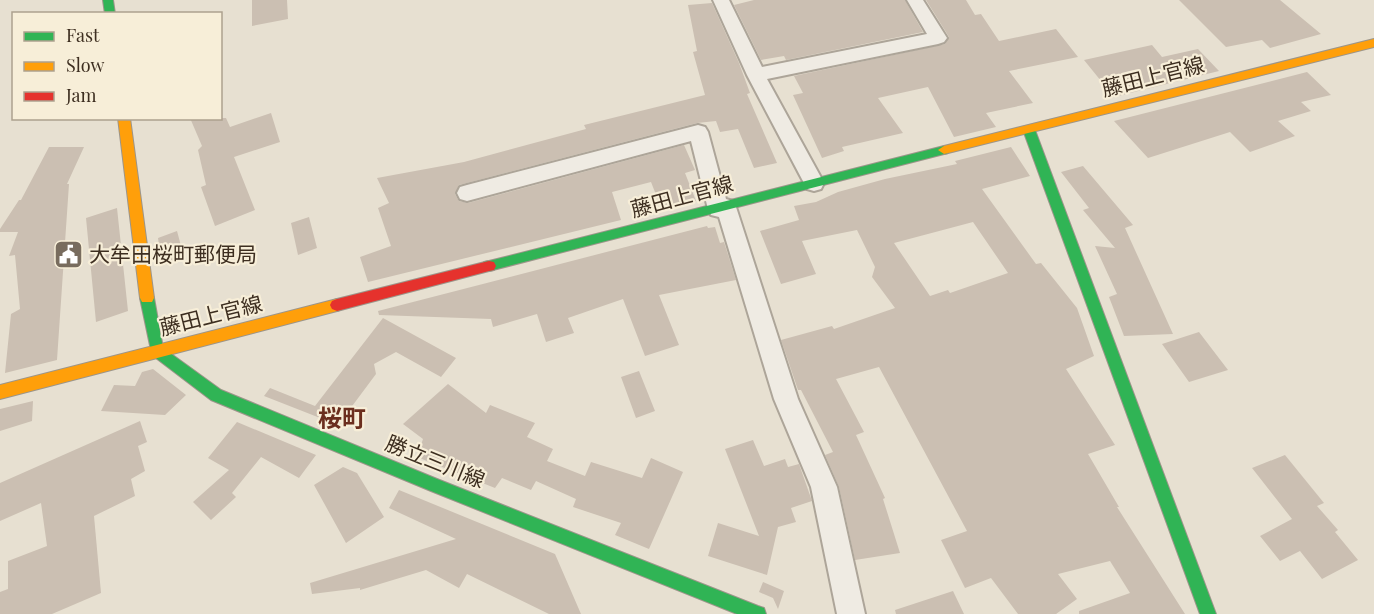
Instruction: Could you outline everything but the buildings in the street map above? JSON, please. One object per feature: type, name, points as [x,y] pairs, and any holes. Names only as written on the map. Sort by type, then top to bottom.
[{"type":"main road","name":"藤田上官線","points":[[0,392],[814,183],[1374,43]]},
{"type":"main road","points":[[124,120],[147,296],[157,351]]},
{"type":"main road","points":[[1029,130],[1208,614]]},
{"type":"main road","name":"勝立三川線","points":[[157,351],[216,395],[758,614]]},
{"type":"street","points":[[721,0],[756,75],[814,183]]},
{"type":"street","points":[[756,75],[938,38],[915,0]]},
{"type":"street","points":[[467,193],[698,132],[786,399],[824,487],[851,614]]},
{"type":"traffic: fast","points":[[108,0],[110,12]]},
{"type":"traffic: fast","points":[[1029,130],[1208,614]]},
{"type":"traffic: fast","points":[[489,266],[944,150]]},
{"type":"traffic: fast","points":[[147,298],[157,351],[216,395],[436,486],[758,614]]},
{"type":"traffic: slow","points":[[944,150],[1374,43]]},
{"type":"traffic: slow","points":[[124,120],[147,298]]},
{"type":"traffic: slow","points":[[0,392],[337,305]]},
{"type":"traffic: jam","points":[[337,305],[489,266]]},
{"type":"place","name":"大牟田桜町郵便局","points":[[68,255]]},
{"type":"district","name":"桜町","points":[[342,419]]}]
